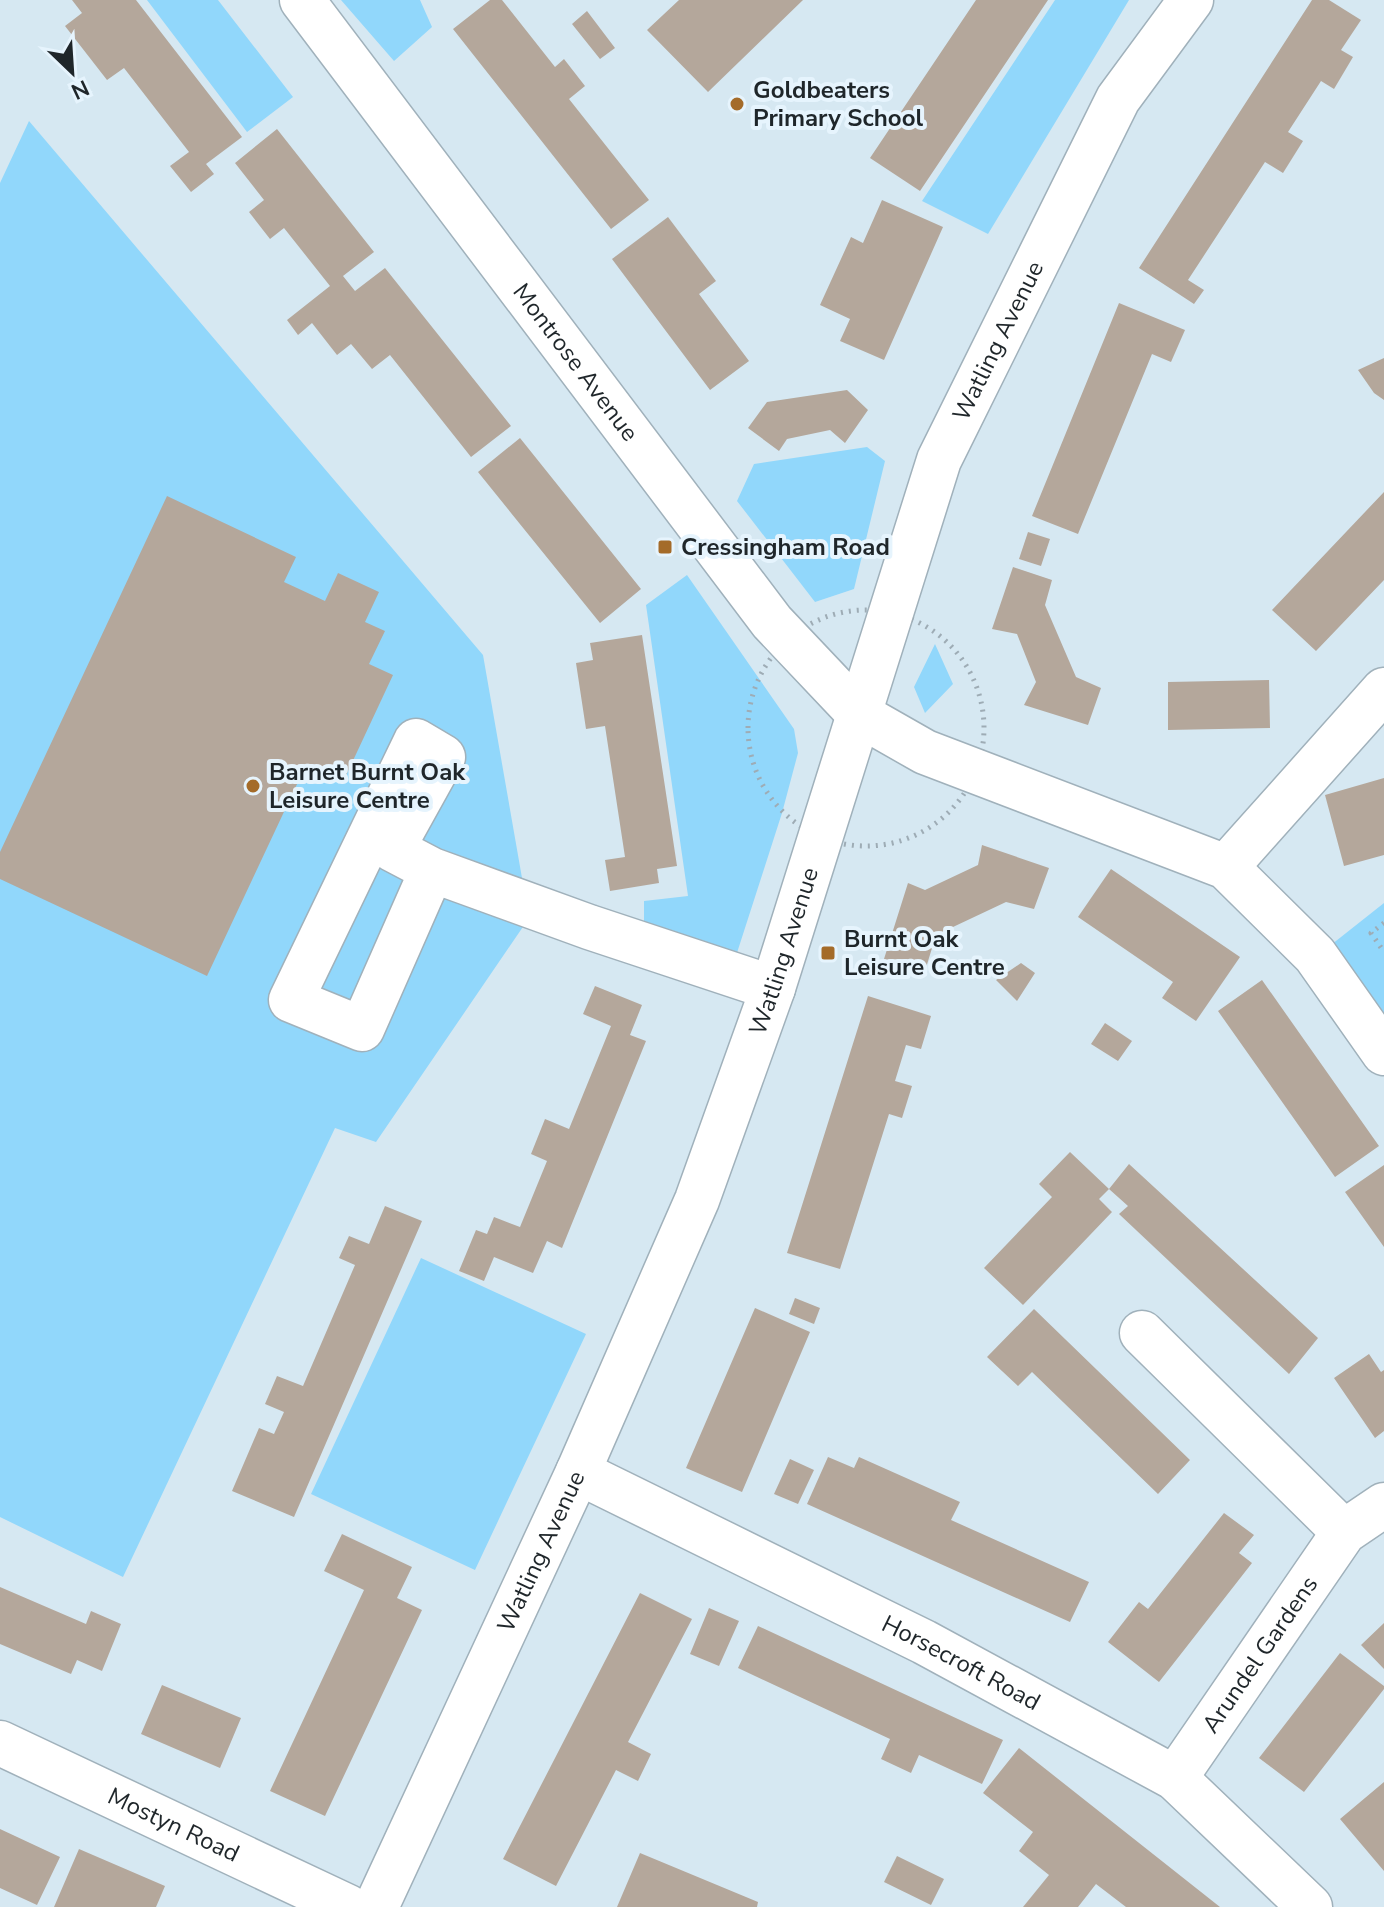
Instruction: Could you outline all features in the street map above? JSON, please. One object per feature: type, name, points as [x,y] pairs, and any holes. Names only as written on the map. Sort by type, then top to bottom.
[{"type":"street","name":"Montrose Avenue","points":[[302,0],[772,622],[860,715]]},
{"type":"street","name":"Watling Avenue","points":[[376,1907],[578,1472],[697,1200],[773,988],[939,460],[1118,99],[1191,0]]},
{"type":"street","points":[[1226,867],[1384,690]]},
{"type":"street","points":[[860,715],[925,752],[1226,867],[1315,955],[1384,1053]]},
{"type":"street","points":[[432,870],[362,1029],[291,1000],[416,741],[443,757],[392,849],[432,870],[589,927],[773,988]]},
{"type":"street","points":[[1142,1333],[1344,1532]]},
{"type":"street","name":"Horsecroft Road","points":[[578,1472],[924,1642],[1175,1778],[1310,1907]]},
{"type":"street","name":"Arundel Gardens","points":[[1175,1778],[1344,1532],[1384,1505]]},
{"type":"street","name":"Mostyn Road","points":[[0,1743],[348,1907]]},
{"type":"path","points":[[1384,923],[1371,933],[1384,952]]},
{"type":"shaded area","points":[[147,0],[218,0],[293,97],[247,132]]},
{"type":"shaded area","points":[[341,0],[420,0],[432,27],[394,61]]},
{"type":"shaded area","points":[[1055,0],[1129,0],[988,234],[922,201]]},
{"type":"shaded area","name":"Barnet Burnt Oak Leisure Centre","points":[[29,121],[483,655],[529,918],[376,1142],[335,1128],[123,1577],[0,1517],[0,183]]},
{"type":"shaded area","points":[[867,447],[885,461],[854,589],[815,602],[737,501],[754,464]]},
{"type":"shaded area","points":[[687,575],[794,729],[798,753],[735,959],[644,925],[644,901],[688,896],[646,605]]},
{"type":"shaded area","points":[[935,644],[953,684],[925,713],[914,687]]},
{"type":"shaded area","points":[[1384,903],[1384,1051],[1317,956]]},
{"type":"shaded area","points":[[421,1258],[586,1334],[475,1570],[311,1494]]},
{"type":"building","points":[[72,0],[136,0],[242,137],[206,164],[214,174],[191,192],[170,166],[189,152],[124,68],[107,80],[65,26],[82,13]]},
{"type":"building","points":[[490,0],[502,0],[555,67],[564,59],[585,86],[569,99],[649,200],[611,229],[453,29]]},
{"type":"building","points":[[679,0],[803,0],[708,92],[647,30]]},
{"type":"building","points":[[976,0],[1048,0],[920,191],[870,158]]},
{"type":"building","points":[[1312,0],[1329,0],[1361,20],[1341,50],[1353,57],[1334,89],[1321,81],[1288,132],[1303,141],[1283,173],[1265,162],[1188,280],[1204,290],[1194,304],[1139,268]]},
{"type":"building","points":[[587,11],[615,48],[600,59],[572,24]]},
{"type":"building","points":[[277,129],[374,252],[343,276],[355,291],[385,268],[511,426],[471,457],[390,355],[372,369],[351,344],[337,355],[312,323],[298,335],[287,320],[330,286],[284,228],[270,239],[249,212],[264,200],[235,163]]},
{"type":"building","points":[[882,200],[943,227],[884,360],[840,341],[850,319],[820,305],[851,237],[863,243]]},
{"type":"building","points":[[668,217],[716,281],[699,294],[749,361],[710,390],[612,259]]},
{"type":"building","points":[[1119,303],[1185,330],[1171,362],[1152,354],[1078,534],[1032,516]]},
{"type":"building","points":[[1384,358],[1384,400],[1374,393],[1358,370]]},
{"type":"building","points":[[847,390],[868,410],[845,443],[830,430],[787,439],[779,451],[748,428],[767,402]]},
{"type":"building","points":[[520,438],[641,589],[600,623],[478,472]]},
{"type":"building","points":[[1384,492],[1384,580],[1316,651],[1272,610]]},
{"type":"building","name":"Barnet Burnt Oak Leisure Centre","points":[[167,496],[296,557],[284,582],[325,601],[338,573],[379,592],[365,622],[385,631],[369,664],[393,675],[343,782],[306,765],[207,976],[0,879],[0,852]]},
{"type":"building","points":[[1028,532],[1050,539],[1041,566],[1019,559]]},
{"type":"building","points":[[1013,567],[1052,580],[1045,605],[1076,677],[1101,688],[1088,725],[1024,705],[1036,682],[1017,634],[992,629]]},
{"type":"building","points":[[642,635],[677,866],[657,869],[659,883],[610,891],[605,860],[625,857],[605,726],[586,729],[576,663],[593,660],[590,643]]},
{"type":"building","points":[[1269,680],[1270,728],[1168,730],[1168,682]]},
{"type":"building","points":[[1384,778],[1384,855],[1344,866],[1325,795]]},
{"type":"building","points":[[982,845],[1049,868],[1034,909],[1006,902],[936,935],[925,971],[884,959],[908,883],[925,890],[978,865]]},
{"type":"building","points":[[1111,869],[1240,957],[1196,1021],[1162,998],[1173,982],[1078,917]]},
{"type":"building","points":[[1021,963],[1035,973],[1017,1001],[996,980]]},
{"type":"building","points":[[1262,980],[1379,1146],[1335,1177],[1218,1011]]},
{"type":"building","points":[[595,986],[642,1005],[630,1035],[646,1041],[562,1248],[547,1241],[533,1273],[494,1257],[484,1281],[459,1271],[476,1230],[487,1234],[494,1217],[520,1227],[547,1161],[531,1154],[545,1119],[569,1129],[611,1026],[583,1014]]},
{"type":"building","points":[[868,996],[931,1016],[921,1049],[906,1045],[895,1081],[912,1086],[902,1118],[889,1114],[840,1269],[787,1253]]},
{"type":"building","points":[[1105,1023],[1132,1041],[1118,1061],[1091,1044]]},
{"type":"building","points":[[1070,1152],[1109,1189],[1099,1199],[1112,1212],[1023,1305],[984,1268],[1052,1197],[1039,1184]]},
{"type":"building","points":[[1129,1164],[1318,1338],[1289,1374],[1119,1214],[1128,1206],[1109,1189]]},
{"type":"building","points":[[1384,1165],[1384,1247],[1345,1192]]},
{"type":"building","points":[[385,1206],[422,1221],[294,1517],[232,1491],[259,1428],[274,1434],[284,1412],[265,1404],[277,1376],[303,1386],[355,1265],[339,1258],[349,1236],[369,1244]]},
{"type":"building","points":[[795,1298],[820,1308],[814,1324],[789,1314]]},
{"type":"building","points":[[755,1308],[810,1332],[742,1492],[686,1468]]},
{"type":"building","points":[[1034,1309],[1190,1460],[1158,1494],[1032,1372],[1018,1386],[987,1357]]},
{"type":"building","points":[[1369,1354],[1381,1372],[1384,1370],[1384,1431],[1375,1438],[1334,1378]]},
{"type":"building","points":[[828,1457],[854,1468],[859,1457],[960,1502],[951,1520],[1089,1582],[1070,1622],[807,1504]]},
{"type":"building","points":[[790,1459],[814,1470],[798,1504],[774,1494]]},
{"type":"building","points":[[1224,1513],[1254,1535],[1239,1553],[1252,1563],[1159,1682],[1108,1642],[1139,1602],[1148,1609]]},
{"type":"building","points":[[342,1534],[412,1567],[397,1598],[422,1610],[325,1816],[270,1791],[364,1590],[324,1571]]},
{"type":"building","points":[[0,1587],[86,1624],[91,1611],[121,1624],[102,1671],[77,1660],[71,1674],[0,1644]]},
{"type":"building","points":[[640,1593],[692,1619],[628,1742],[651,1754],[638,1781],[616,1770],[556,1886],[503,1859]]},
{"type":"building","points":[[709,1608],[739,1621],[719,1666],[690,1654]]},
{"type":"building","points":[[1384,1623],[1384,1669],[1361,1645]]},
{"type":"building","points":[[758,1626],[1003,1740],[982,1784],[919,1755],[911,1773],[881,1759],[890,1739],[738,1668]]},
{"type":"building","points":[[1340,1653],[1384,1689],[1304,1792],[1259,1758]]},
{"type":"building","points":[[162,1685],[241,1718],[220,1768],[141,1734]]},
{"type":"building","points":[[1019,1748],[1220,1907],[1126,1907],[1096,1884],[1078,1907],[1023,1907],[1049,1875],[1019,1851],[1033,1832],[983,1793]]},
{"type":"building","points":[[1384,1782],[1384,1871],[1340,1819]]},
{"type":"building","points":[[0,1829],[60,1857],[37,1905],[0,1888]]},
{"type":"building","points":[[79,1849],[165,1886],[156,1907],[54,1907]]},
{"type":"building","points":[[640,1853],[758,1902],[757,1907],[617,1907]]},
{"type":"building","points":[[897,1856],[944,1879],[931,1905],[884,1882]]},
{"type":"place","name":"Goldbeaters Primary School","points":[[737,104]]},
{"type":"place","name":"Cressingham Road","points":[[665,547]]},
{"type":"place","name":"Barnet Burnt Oak Leisure Centre","points":[[253,786]]},
{"type":"place","name":"Burnt Oak Leisure Centre","points":[[828,953]]}]
